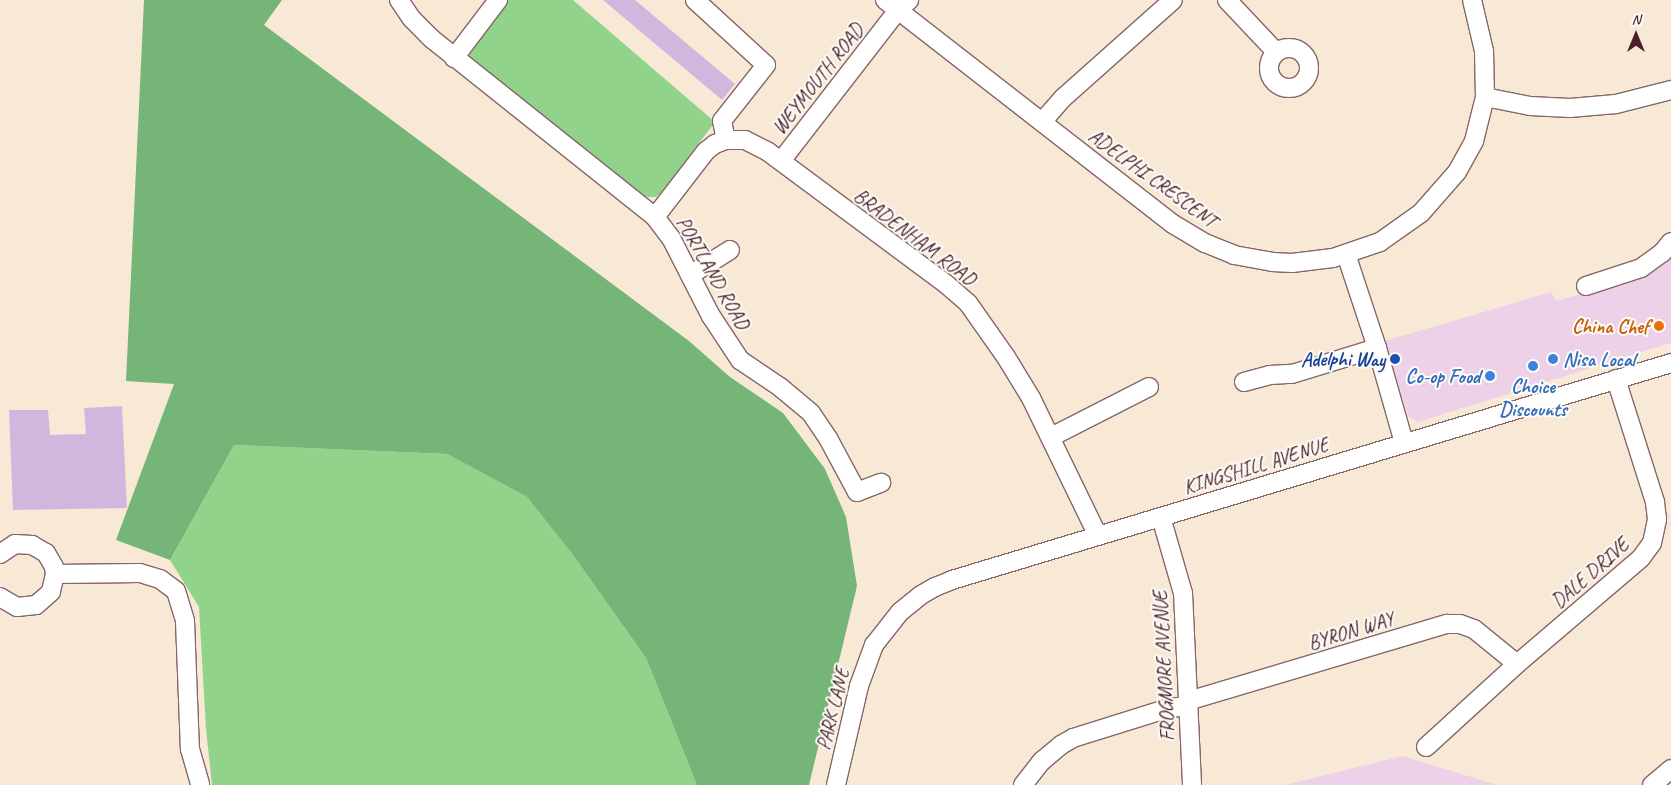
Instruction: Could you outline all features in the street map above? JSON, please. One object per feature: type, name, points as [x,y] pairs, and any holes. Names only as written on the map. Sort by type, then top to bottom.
[{"type":"street","name":"PORTLAND ROAD","points":[[399,0],[420,28],[454,58],[655,217],[671,238],[733,352],[748,367],[780,387],[810,414],[829,440],[857,492],[881,483]]},
{"type":"street","points":[[454,58],[498,0]]},
{"type":"street","points":[[655,217],[706,151],[715,144],[726,140],[722,121],[766,65],[695,0]]},
{"type":"street","points":[[1042,122],[1063,98],[1173,0]]},
{"type":"street","points":[[1227,0],[1276,52]]},
{"type":"street","name":"ADELPHI CRESCENT","points":[[897,3],[1042,122],[1155,211],[1218,249],[1272,262],[1315,261],[1346,254],[1395,234],[1421,213],[1446,187],[1467,156],[1474,140],[1485,96],[1484,51],[1472,0]]},
{"type":"street","name":"WEYMOUTH ROAD","points":[[781,161],[897,3]]},
{"type":"street","points":[[1485,96],[1530,106],[1570,108],[1616,104],[1671,90]]},
{"type":"street","name":"BRADENHAM ROAD","points":[[726,140],[752,143],[781,161],[946,284],[968,303],[1006,357],[1031,398],[1098,536]]},
{"type":"street","points":[[1586,286],[1641,268],[1662,253],[1671,242]]},
{"type":"street","points":[[690,275],[730,250]]},
{"type":"street","points":[[1346,254],[1377,348],[1404,443]]},
{"type":"street","points":[[1244,382],[1270,375],[1292,374],[1377,348]]},
{"type":"street","name":"KINGSHILL AVENUE","points":[[874,645],[900,612],[935,587],[952,580],[1671,363]]},
{"type":"street","name":"DALE DRIVE","points":[[1426,746],[1517,664],[1641,558],[1654,536],[1657,519],[1656,502],[1616,379]]},
{"type":"street","points":[[1051,436],[1149,387]]},
{"type":"street","name":"FROGMORE AVENUE","points":[[1161,516],[1182,584],[1192,785]]},
{"type":"street","points":[[0,554],[16,544],[32,545],[46,553],[51,559],[56,574],[51,592],[36,605],[17,607],[0,597]]},
{"type":"street","points":[[56,574],[140,573],[160,578],[176,591],[185,621],[190,749],[200,785]]},
{"type":"street","name":"BYRON WAY","points":[[1023,785],[1042,761],[1061,745],[1073,738],[1447,624],[1460,624],[1474,629],[1517,664]]},
{"type":"street","name":"PARK LANE","points":[[836,785],[858,686],[874,645]]},
{"type":"street","points":[[1652,785],[1671,769]]},
{"type":"shaded area","points":[[1671,254],[1671,345],[1670,343],[1418,422],[1408,416],[1385,341],[1551,292],[1557,301],[1649,273]]},
{"type":"shaded area","points":[[1403,756],[1497,785],[1285,785]]},
{"type":"green space","points":[[144,0],[282,0],[264,25],[689,341],[730,377],[783,413],[825,469],[846,517],[857,586],[809,785],[697,785],[646,658],[573,555],[527,497],[447,454],[234,445],[170,560],[116,540],[174,384],[126,381]]},
{"type":"green space","points":[[506,0],[573,0],[715,122],[656,197],[641,197],[469,62],[470,48]]},
{"type":"green space","points":[[234,445],[447,454],[527,497],[573,555],[646,658],[697,785],[212,785],[206,729],[199,607],[170,560]]},
{"type":"building","points":[[603,0],[635,0],[735,84],[722,100]]},
{"type":"building","points":[[122,406],[127,508],[13,510],[9,410],[48,410],[50,435],[86,434],[84,408]]},
{"type":"place","name":"China Chef","points":[[1659,326]]},
{"type":"place","name":"Adelphi Way","points":[[1395,359]]},
{"type":"place","name":"Nisa Local","points":[[1553,359]]},
{"type":"place","name":"Choice Discounts","points":[[1533,366]]},
{"type":"place","name":"Co-op Food","points":[[1490,376]]}]
